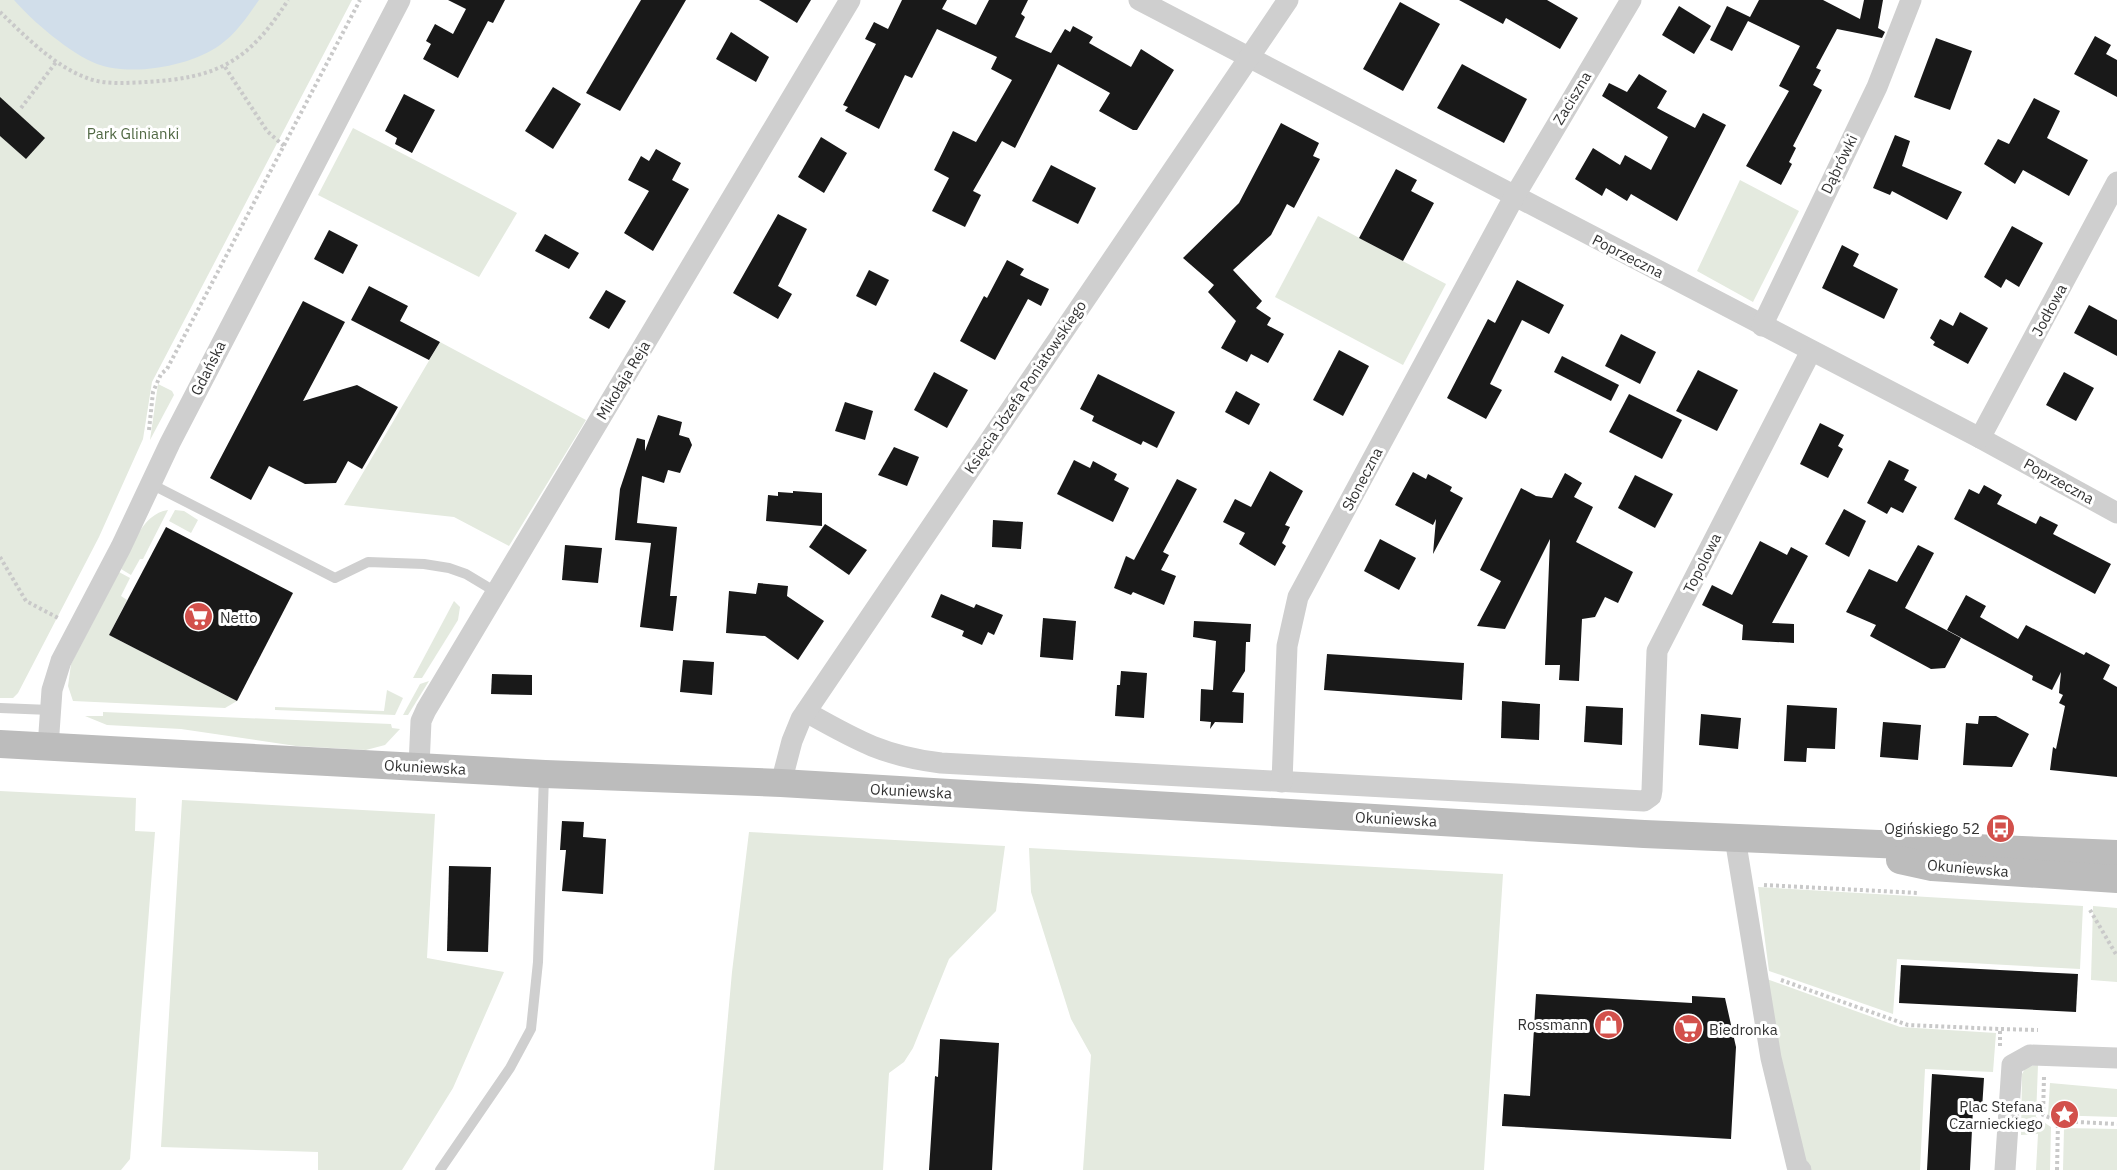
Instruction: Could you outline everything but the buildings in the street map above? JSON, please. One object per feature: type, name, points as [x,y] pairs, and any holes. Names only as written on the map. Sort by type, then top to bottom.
[{"type":"main road","name":"Okuniewska","points":[[0,744],[544,774],[781,783],[1821,843],[2117,854]]},
{"type":"main road","name":"Okuniewska","points":[[1821,843],[1932,867],[2117,879]]},
{"type":"street","name":"Gdańska","points":[[48,747],[52,690],[62,661],[122,547],[150,484],[400,0]]},
{"type":"street","name":"Mikołaja Reja","points":[[419,766],[421,721],[426,710],[850,0]]},
{"type":"street","name":"Poprzeczna","points":[[1139,0],[1980,438],[2117,513]]},
{"type":"street","name":"Księcia Józefa Poniatowskiego","points":[[781,783],[792,741],[806,712],[1288,0]]},
{"type":"street","name":"Zaciszna","points":[[1514,197],[1631,0]]},
{"type":"street","name":"Dąbrówki","points":[[1762,326],[1877,87],[1911,0]]},
{"type":"street","name":"Jodłowa","points":[[1980,438],[2117,182]]},
{"type":"street","name":"Słoneczna","points":[[1281,782],[1287,646],[1298,597],[1514,197]]},
{"type":"street","name":"Topolowa","points":[[1652,790],[1657,651],[1811,351]]},
{"type":"street","name":"Okuniewska","points":[[806,712],[870,748],[908,759],[1639,802],[1648,799],[1652,790]]},
{"type":"street","points":[[1735,838],[1771,1058],[1795,1168]]},
{"type":"street","points":[[2005,1170],[2012,1065],[2030,1055],[2117,1058]]},
{"type":"lane","points":[[150,484],[335,578],[368,562],[431,565],[466,574],[496,592]]},
{"type":"lane","points":[[0,708],[50,710]]},
{"type":"lane","points":[[440,1170],[510,1068],[531,1029],[540,930],[544,774]]},
{"type":"path","points":[[0,12],[57,61],[88,79],[127,83],[192,78],[225,67],[242,55],[288,0]]},
{"type":"path","points":[[147,436],[153,392],[160,374],[167,369],[360,0]]},
{"type":"path","points":[[21,108],[57,61]]},
{"type":"path","points":[[225,67],[267,131],[284,146]]},
{"type":"path","points":[[0,557],[26,601],[64,621]]},
{"type":"path","points":[[1742,883],[1928,893]]},
{"type":"path","points":[[2090,910],[2117,956]]},
{"type":"path","points":[[1756,972],[1908,1025],[2001,1029]]},
{"type":"path","points":[[2057,1170],[2058,1121],[2117,1124]]},
{"type":"green space","name":"Park Glinianki","points":[[0,0],[352,0],[152,382],[143,439],[99,537],[18,693],[13,698],[0,698]]},
{"type":"green space","points":[[353,128],[517,213],[479,277],[318,195]]},
{"type":"green space","points":[[1740,180],[1799,211],[1753,302],[1697,271]]},
{"type":"green space","points":[[1318,216],[1446,284],[1403,365],[1275,297]]},
{"type":"green space","points":[[440,342],[586,420],[509,546],[454,517],[344,505]]},
{"type":"green space","points":[[158,384],[172,391],[174,395],[150,440]]},
{"type":"green space","points":[[168,510],[143,559],[140,559],[131,575],[121,569],[144,525],[159,513]]},
{"type":"green space","points":[[175,510],[184,511],[198,520],[191,533],[169,521]]},
{"type":"green space","points":[[119,572],[130,578],[121,596],[127,600],[109,635],[237,701],[225,708],[73,701],[68,686],[71,664]]},
{"type":"green space","points":[[454,601],[460,607],[458,620],[422,678],[413,678]]},
{"type":"green space","points":[[429,681],[408,715],[403,715],[420,684]]},
{"type":"green space","points":[[387,690],[403,698],[395,715],[275,710],[275,707],[384,711]]},
{"type":"green space","points":[[103,712],[391,724],[392,728],[400,729],[385,745],[366,750],[296,746],[181,729],[107,725],[85,716],[103,716]]},
{"type":"green space","points":[[0,791],[136,798],[135,831],[155,832],[130,1159],[121,1170],[0,1170]]},
{"type":"green space","points":[[182,800],[435,814],[427,958],[504,972],[453,1088],[402,1170],[318,1170],[318,1152],[161,1147]]},
{"type":"green space","points":[[749,832],[1005,846],[996,911],[949,959],[913,1048],[904,1062],[889,1073],[883,1170],[714,1170],[732,972]]},
{"type":"green space","points":[[1029,848],[1503,874],[1484,1170],[1083,1170],[1091,1055],[1071,1019],[1031,892]]},
{"type":"green space","points":[[1758,887],[2083,906],[2080,969],[1897,959],[1893,1014],[1769,971]]},
{"type":"green space","points":[[2093,906],[2117,908],[2117,982],[2091,980]]},
{"type":"green space","points":[[1761,977],[1900,1027],[1996,1033],[1993,1072],[1925,1069],[1920,1170],[1807,1170]]},
{"type":"green space","points":[[2038,1065],[2036,1117],[2051,1127],[2050,1170],[2036,1170],[2038,1134],[2021,1135],[2022,1074],[2026,1067]]},
{"type":"green space","points":[[2050,1083],[2117,1089],[2117,1117],[2048,1115]]},
{"type":"green space","points":[[2064,1128],[2117,1129],[2117,1170],[2063,1170]]},
{"type":"shaded area","points":[[14,0],[259,0],[231,36],[208,52],[178,64],[127,69],[97,64],[76,53],[41,27]]},
{"type":"place","name":"Netto","points":[[199,617]]},
{"type":"place","name":"Ogińskiego 52","points":[[2001,828]]},
{"type":"place","name":"Rossmann","points":[[1609,1024]]},
{"type":"place","name":"Biedronka","points":[[1688,1029]]},
{"type":"place","name":"Plac Stefana Czarnieckiego","points":[[2064,1115]]}]
